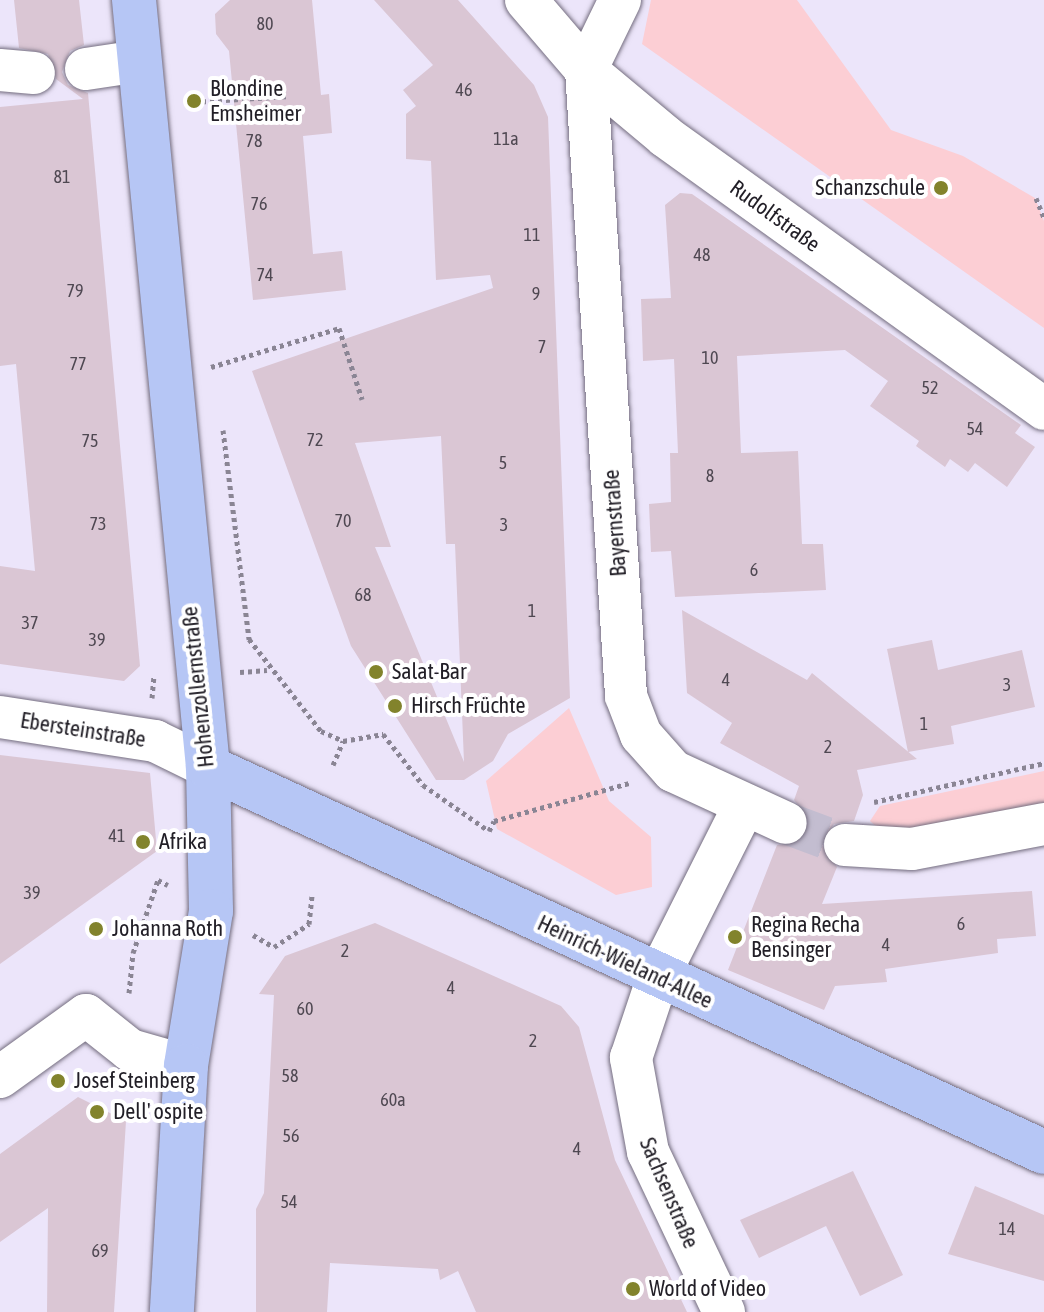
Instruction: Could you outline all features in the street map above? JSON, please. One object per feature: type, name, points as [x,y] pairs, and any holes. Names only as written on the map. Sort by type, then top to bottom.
[{"type":"main road","name":"Hohenzollernstraße","points":[[134,0],[168,381],[208,767],[211,911],[186,1066],[172,1312]]},
{"type":"main road","name":"Heinrich-Wieland-Allee","points":[[208,767],[658,977],[1044,1152]]},
{"type":"street","name":"Rudolfstraße","points":[[526,0],[586,70],[666,137],[1044,409]]},
{"type":"street","name":"Bayernstraße","points":[[620,0],[586,70],[626,696],[641,735],[673,771],[743,808],[786,823]]},
{"type":"street","points":[[86,69],[139,61]]},
{"type":"street","name":"Ebersteinstraße","points":[[0,717],[155,741],[208,767]]},
{"type":"street","points":[[658,977],[743,808]]},
{"type":"street","points":[[845,845],[912,849],[1044,824]]},
{"type":"street","name":"Sachsenstraße","points":[[658,977],[631,1058],[639,1119],[661,1181],[724,1312]]},
{"type":"street","points":[[0,1077],[86,1015],[130,1050],[186,1066]]},
{"type":"path","points":[[194,102],[290,96]]},
{"type":"path","points":[[1036,198],[1044,218]]},
{"type":"path","points":[[168,381],[339,328],[362,399]]},
{"type":"path","points":[[216,366],[218,382]]},
{"type":"path","points":[[221,414],[249,639],[321,731],[343,741],[383,734],[423,785],[489,831],[494,821],[616,787]]},
{"type":"path","points":[[333,765],[343,741]]},
{"type":"path","points":[[899,796],[1044,763]]},
{"type":"path","points":[[130,1050],[133,953],[158,880],[274,947],[309,924],[312,896]]},
{"type":"shaded area","points":[[651,0],[797,0],[891,130],[963,156],[1035,198],[1044,221],[1044,328],[642,44]]},
{"type":"shaded area","points":[[569,708],[609,801],[651,837],[652,887],[616,895],[497,829],[486,781]]},
{"type":"shaded area","points":[[1044,771],[1044,809],[889,838],[870,821],[880,806]]},
{"type":"building","points":[[14,0],[79,0],[84,45],[70,51],[62,72],[68,85],[88,93],[140,666],[124,681],[0,664],[0,566],[35,571],[16,364],[0,366],[0,107],[83,99],[56,79],[48,54],[19,48]]},
{"type":"building","points":[[230,0],[312,0],[321,95],[329,94],[332,133],[303,136],[313,254],[342,251],[346,290],[253,300],[229,51],[216,34],[215,14]]},
{"type":"building","points":[[374,0],[458,0],[534,85],[548,117],[570,698],[508,734],[493,761],[464,780],[436,780],[351,646],[252,371],[493,288],[490,275],[436,280],[431,161],[406,159],[406,114],[416,106],[403,90],[433,65]],"holes":[[[441,436],[446,544],[455,544],[464,762],[375,547],[391,547],[355,443]]]},
{"type":"building","points":[[680,193],[692,194],[1021,425],[1015,433],[1035,447],[1007,487],[975,463],[968,472],[950,459],[945,467],[916,446],[919,441],[870,406],[888,381],[845,350],[737,356],[741,453],[798,451],[802,544],[823,544],[826,590],[675,597],[671,551],[651,552],[649,504],[671,502],[670,453],[678,453],[674,359],[643,361],[641,299],[671,298],[665,205]]},
{"type":"building","points":[[682,610],[807,680],[812,673],[917,759],[857,770],[863,795],[854,821],[834,824],[821,843],[837,867],[822,904],[1032,891],[1036,936],[997,939],[998,953],[885,969],[887,982],[835,986],[824,1010],[728,970],[777,845],[800,842],[810,820],[794,800],[799,786],[720,743],[732,723],[687,693]]},
{"type":"building","points":[[932,640],[938,670],[1022,650],[1035,707],[951,726],[954,744],[908,752],[887,649]]},
{"type":"building","points":[[0,755],[150,773],[157,851],[0,964]]},
{"type":"building","points":[[375,923],[561,1006],[579,1027],[615,1160],[687,1312],[476,1312],[458,1271],[440,1280],[438,1269],[330,1263],[327,1312],[256,1312],[256,1209],[264,1193],[274,995],[259,994],[285,956]]},
{"type":"building","points":[[78,1097],[126,1121],[114,1312],[47,1312],[48,1208],[0,1242],[0,1154]]},
{"type":"building","points":[[853,1171],[903,1275],[860,1296],[826,1226],[759,1258],[740,1220]]},
{"type":"building","points":[[975,1186],[1044,1215],[1044,1281],[948,1254]]},
{"type":"tunnel","points":[[786,823],[845,845]]},
{"type":"place","name":"Blondine Emsheimer","points":[[194,101]]},
{"type":"place","name":"Schanzschule","points":[[941,188]]},
{"type":"place","name":"Salat-Bar","points":[[376,672]]},
{"type":"place","name":"Hirsch Früchte","points":[[395,706]]},
{"type":"place","name":"Afrika","points":[[143,842]]},
{"type":"place","name":"Johanna Roth","points":[[96,929]]},
{"type":"place","name":"Regina Recha Bensinger","points":[[735,937]]},
{"type":"place","name":"Josef Steinberg","points":[[58,1081]]},
{"type":"place","name":"Dell' ospite","points":[[97,1112]]},
{"type":"place","name":"World of Video","points":[[633,1289]]}]
